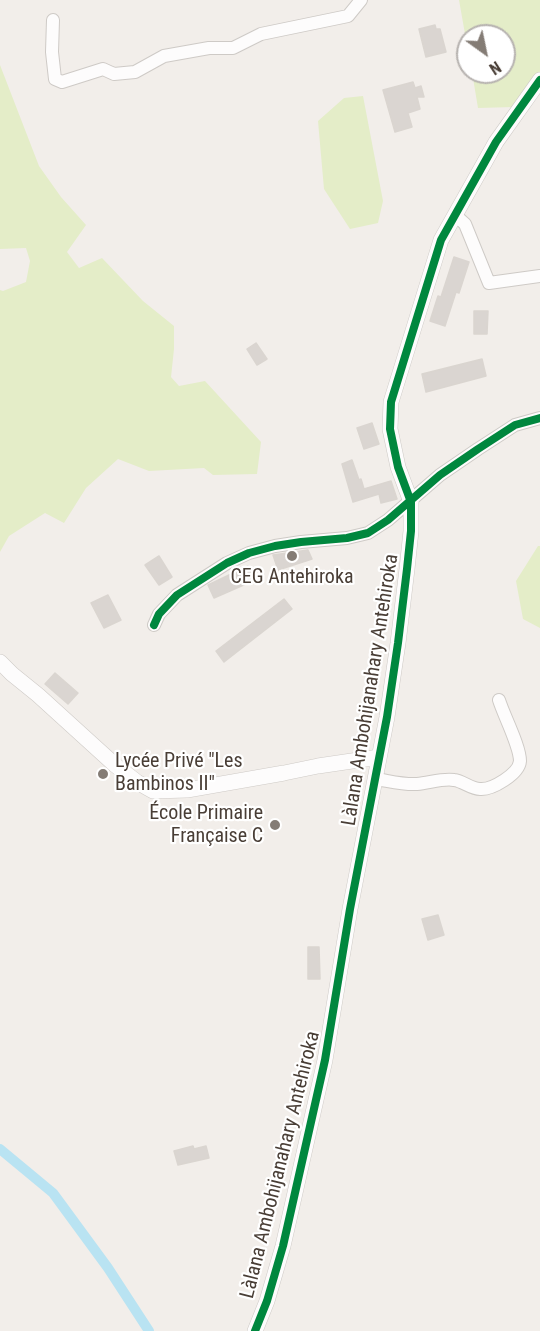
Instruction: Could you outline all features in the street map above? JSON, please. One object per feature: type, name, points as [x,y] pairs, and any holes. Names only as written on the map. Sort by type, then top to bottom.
[{"type":"street","points":[[53,20],[52,52],[55,79],[62,82],[103,69],[114,75],[135,72],[164,56],[209,48],[233,48],[261,34],[348,16],[361,0]]},
{"type":"street","name":"Làlana Ambohijanahary Antehiroka","points":[[255,1331],[267,1301],[283,1246],[325,1060],[400,632],[408,559],[411,502],[398,467],[390,429],[391,402],[441,240],[496,142],[540,80]]},
{"type":"street","points":[[455,215],[465,224],[489,283],[540,276]]},
{"type":"street","points":[[154,625],[159,614],[177,595],[227,564],[249,554],[275,546],[346,538],[369,533],[411,502],[440,476],[487,443],[515,425],[540,418]]},
{"type":"street","points":[[0,662],[115,765],[153,791],[187,790],[379,757]]},
{"type":"street","points":[[376,779],[415,784],[455,780],[478,789],[487,789],[504,780],[516,771],[520,763],[519,752],[499,700]]},
{"type":"green space","points":[[459,0],[540,0],[540,73],[514,107],[478,108],[474,84],[516,84],[516,24],[463,24]]},
{"type":"green space","points":[[0,65],[39,166],[61,197],[86,225],[67,252],[79,268],[102,258],[143,301],[174,326],[171,377],[179,386],[205,381],[261,442],[257,474],[213,475],[204,468],[149,471],[118,459],[86,488],[64,523],[45,513],[9,536],[0,552],[0,290],[3,291],[26,282],[30,261],[26,248],[0,249]]},
{"type":"green space","points":[[363,96],[383,201],[378,223],[350,229],[324,189],[318,121],[344,98]]},
{"type":"green space","points":[[540,546],[540,628],[523,619],[516,581]]},
{"type":"building","points":[[435,25],[436,29],[440,29],[446,52],[426,57],[419,29]]},
{"type":"building","points":[[413,82],[415,88],[421,86],[424,97],[417,97],[420,109],[408,113],[412,127],[395,132],[383,90]]},
{"type":"building","points":[[454,257],[469,262],[445,326],[430,321],[438,296],[441,297]]},
{"type":"building","points":[[474,311],[488,311],[487,334],[474,334]]},
{"type":"building","points":[[256,343],[267,359],[257,365],[247,349]]},
{"type":"building","points":[[482,359],[486,376],[426,392],[422,374]]},
{"type":"building","points":[[372,423],[379,444],[364,449],[357,428]]},
{"type":"building","points":[[352,460],[364,489],[391,481],[397,499],[381,503],[379,494],[353,502],[342,464]]},
{"type":"building","name":"CEG Antehiroka","points":[[308,550],[312,559],[278,570],[273,555]]},
{"type":"building","points":[[159,556],[172,577],[159,585],[145,565]]},
{"type":"building","points":[[248,566],[255,580],[214,598],[208,585]]},
{"type":"building","points":[[108,595],[121,620],[104,628],[91,603]]},
{"type":"building","points":[[284,599],[292,609],[224,662],[216,651]]},
{"type":"building","points":[[55,673],[78,693],[68,704],[45,684]]},
{"type":"building","points":[[438,915],[444,935],[428,940],[422,919]]},
{"type":"building","points":[[308,947],[319,947],[320,979],[308,979]]},
{"type":"building","points":[[193,1146],[194,1149],[206,1146],[209,1158],[178,1165],[174,1151]]},
{"type":"waterway","points":[[0,1149],[53,1193],[108,1268],[149,1331]]},
{"type":"cycle path","points":[[255,1331],[267,1301],[283,1246],[325,1060],[350,909],[387,717],[398,643],[411,531],[411,502],[398,467],[390,429],[391,402],[441,240],[496,142],[540,80]]},
{"type":"cycle path","points":[[154,625],[159,614],[177,595],[227,563],[249,553],[275,546],[347,538],[368,533],[388,520],[440,475],[478,449],[515,425],[540,418]]},
{"type":"place","name":"CEG Antehiroka","points":[[292,556]]},
{"type":"place","name":"Lycée Privé \"Les Bambinos II\"","points":[[103,774]]},
{"type":"place","name":"École Primaire Française C","points":[[275,825]]}]
